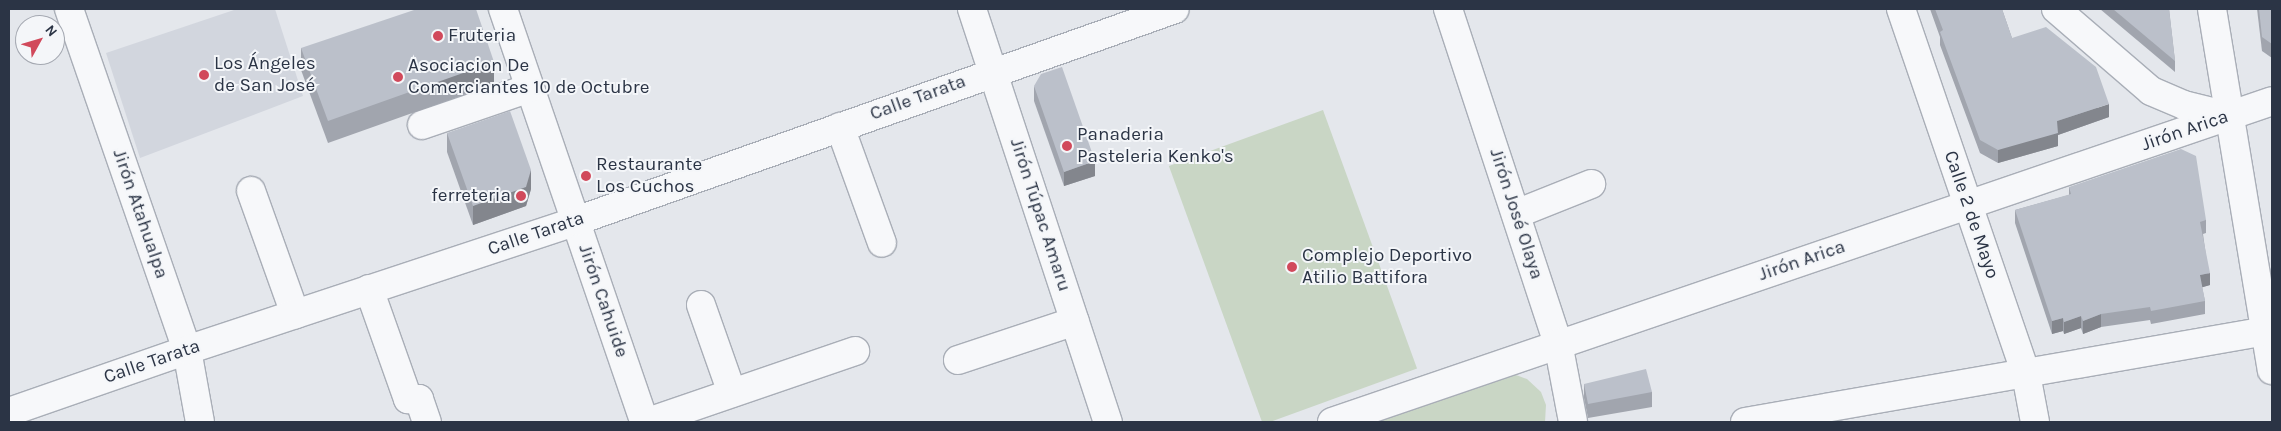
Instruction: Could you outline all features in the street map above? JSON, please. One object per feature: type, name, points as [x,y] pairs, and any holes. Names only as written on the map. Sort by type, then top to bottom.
[{"type":"street","name":"Jirón Atahualpa","points":[[69,9],[187,350],[200,422]]},
{"type":"street","name":"Jirón Cahuide","points":[[503,9],[644,422]]},
{"type":"street","name":"Jirón Túpac Amaru","points":[[972,9],[1108,422]]},
{"type":"street","name":"Calle Tarata","points":[[9,412],[187,350],[576,221],[992,72],[1175,9]]},
{"type":"street","name":"Jirón José Olaya","points":[[1448,9],[1558,343],[1572,422]]},
{"type":"street","name":"Calle 2 de Mayo","points":[[1901,9],[2026,374],[2035,422]]},
{"type":"street","points":[[2056,9],[2151,91],[2184,105],[2228,116]]},
{"type":"street","points":[[2212,9],[2228,116],[2269,330],[2272,370]]},
{"type":"street","points":[[422,125],[530,88]]},
{"type":"street","name":"Jirón Arica","points":[[1332,422],[1558,343],[2272,101]]},
{"type":"street","points":[[840,126],[882,243]]},
{"type":"street","points":[[1516,214],[1591,184]]},
{"type":"street","points":[[251,191],[294,314]]},
{"type":"street","points":[[370,289],[408,399],[419,399],[428,422]]},
{"type":"street","points":[[701,305],[732,392]]},
{"type":"street","points":[[958,360],[1074,321]]},
{"type":"street","points":[[1745,422],[2269,330]]},
{"type":"street","points":[[648,422],[854,351]]},
{"type":"shaded area","name":"Los Ángeles de San José","points":[[237,9],[275,9],[303,96],[140,158],[106,53]]},
{"type":"green space","name":"Complejo Deportivo Atilio Battifora","points":[[1323,110],[1417,368],[1270,422],[1262,422],[1169,166]]},
{"type":"green space","points":[[1516,375],[1527,379],[1541,392],[1546,405],[1545,422],[1375,422]]},
{"type":"building","name":"Asociacion De Comerciantes 10 de Octubre","points":[[417,9],[476,9],[494,62],[328,121],[301,48]]},
{"type":"building","points":[[1935,9],[2002,9],[2012,38],[2046,27],[2096,67],[2109,104],[2057,121],[2058,133],[1998,150],[1980,140],[1940,32],[1943,30]]},
{"type":"building","points":[[2113,9],[2169,9],[2175,61]]},
{"type":"building","points":[[2259,9],[2272,9],[2272,44],[2262,37]]},
{"type":"building","name":"Panaderia Pasteleria Kenko's","points":[[1062,67],[1095,161],[1064,172],[1034,86],[1041,74]]},
{"type":"building","points":[[510,111],[531,170],[526,187],[473,206],[447,133]]},
{"type":"building","points":[[2181,149],[2196,156],[2206,220],[2200,222],[2210,273],[2200,275],[2205,301],[2151,311],[2150,307],[2101,314],[2083,321],[2081,316],[2064,322],[2063,318],[2052,321],[2015,210],[2071,194],[2069,187]]},
{"type":"building","points":[[1646,369],[1652,392],[1588,404],[1584,384]]},
{"type":"place","name":"Fruteria","points":[[438,36]]},
{"type":"place","name":"Los Ángeles de San José","points":[[204,75]]},
{"type":"place","name":"Asociacion De Comerciantes 10 de Octubre","points":[[398,77]]},
{"type":"place","name":"Panaderia Pasteleria Kenko's","points":[[1067,146]]},
{"type":"place","name":"Restaurante Los Cuchos","points":[[586,176]]},
{"type":"place","name":"ferreteria","points":[[521,196]]},
{"type":"place","name":"Complejo Deportivo Atilio Battifora","points":[[1292,267]]}]
